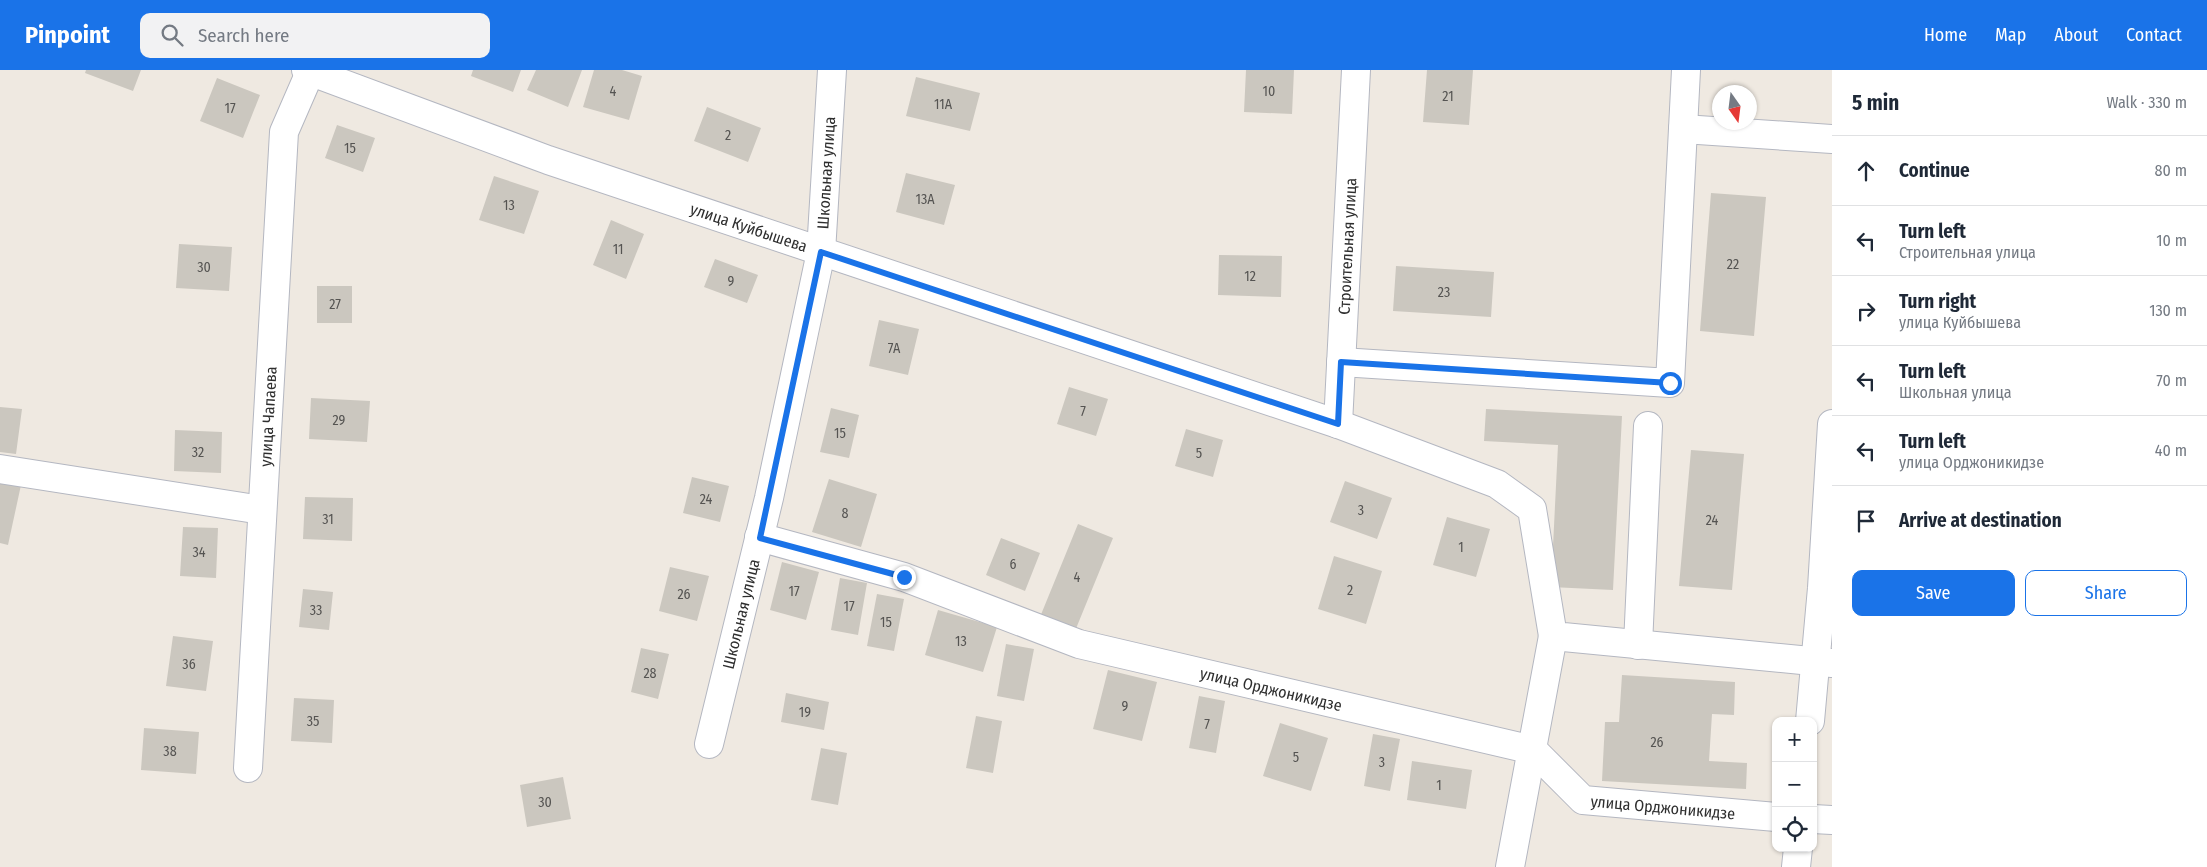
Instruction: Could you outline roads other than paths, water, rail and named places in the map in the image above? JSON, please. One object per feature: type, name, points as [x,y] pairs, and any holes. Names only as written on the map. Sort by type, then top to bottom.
[{"type":"street","name":"Школьная улица","points":[[709,744],[760,538],[821,252],[832,70]]},
{"type":"street","name":"Строительная улица","points":[[1338,424],[1356,70]]},
{"type":"street","points":[[1341,362],[1670,383],[1686,70]]},
{"type":"street","name":"улица Куйбышева","points":[[309,71],[548,160],[1338,424],[1497,484],[1532,509],[1553,636],[1510,867]]},
{"type":"street","name":"улица Чапаева","points":[[248,768],[284,132],[309,71]]},
{"type":"street","points":[[1683,129],[1832,139]]},
{"type":"street","points":[[1811,717],[1824,663],[1832,424]]},
{"type":"street","points":[[1638,645],[1648,426]]},
{"type":"street","points":[[0,469],[262,510]]},
{"type":"street","name":"улица Орджоникидзе","points":[[760,538],[904,577],[1079,644],[1533,750],[1583,800],[1772,817]]},
{"type":"street","points":[[1553,636],[1824,663]]},
{"type":"street","points":[[1817,820],[1832,820]]},
{"type":"street","points":[[1796,867],[1798,852]]}]
